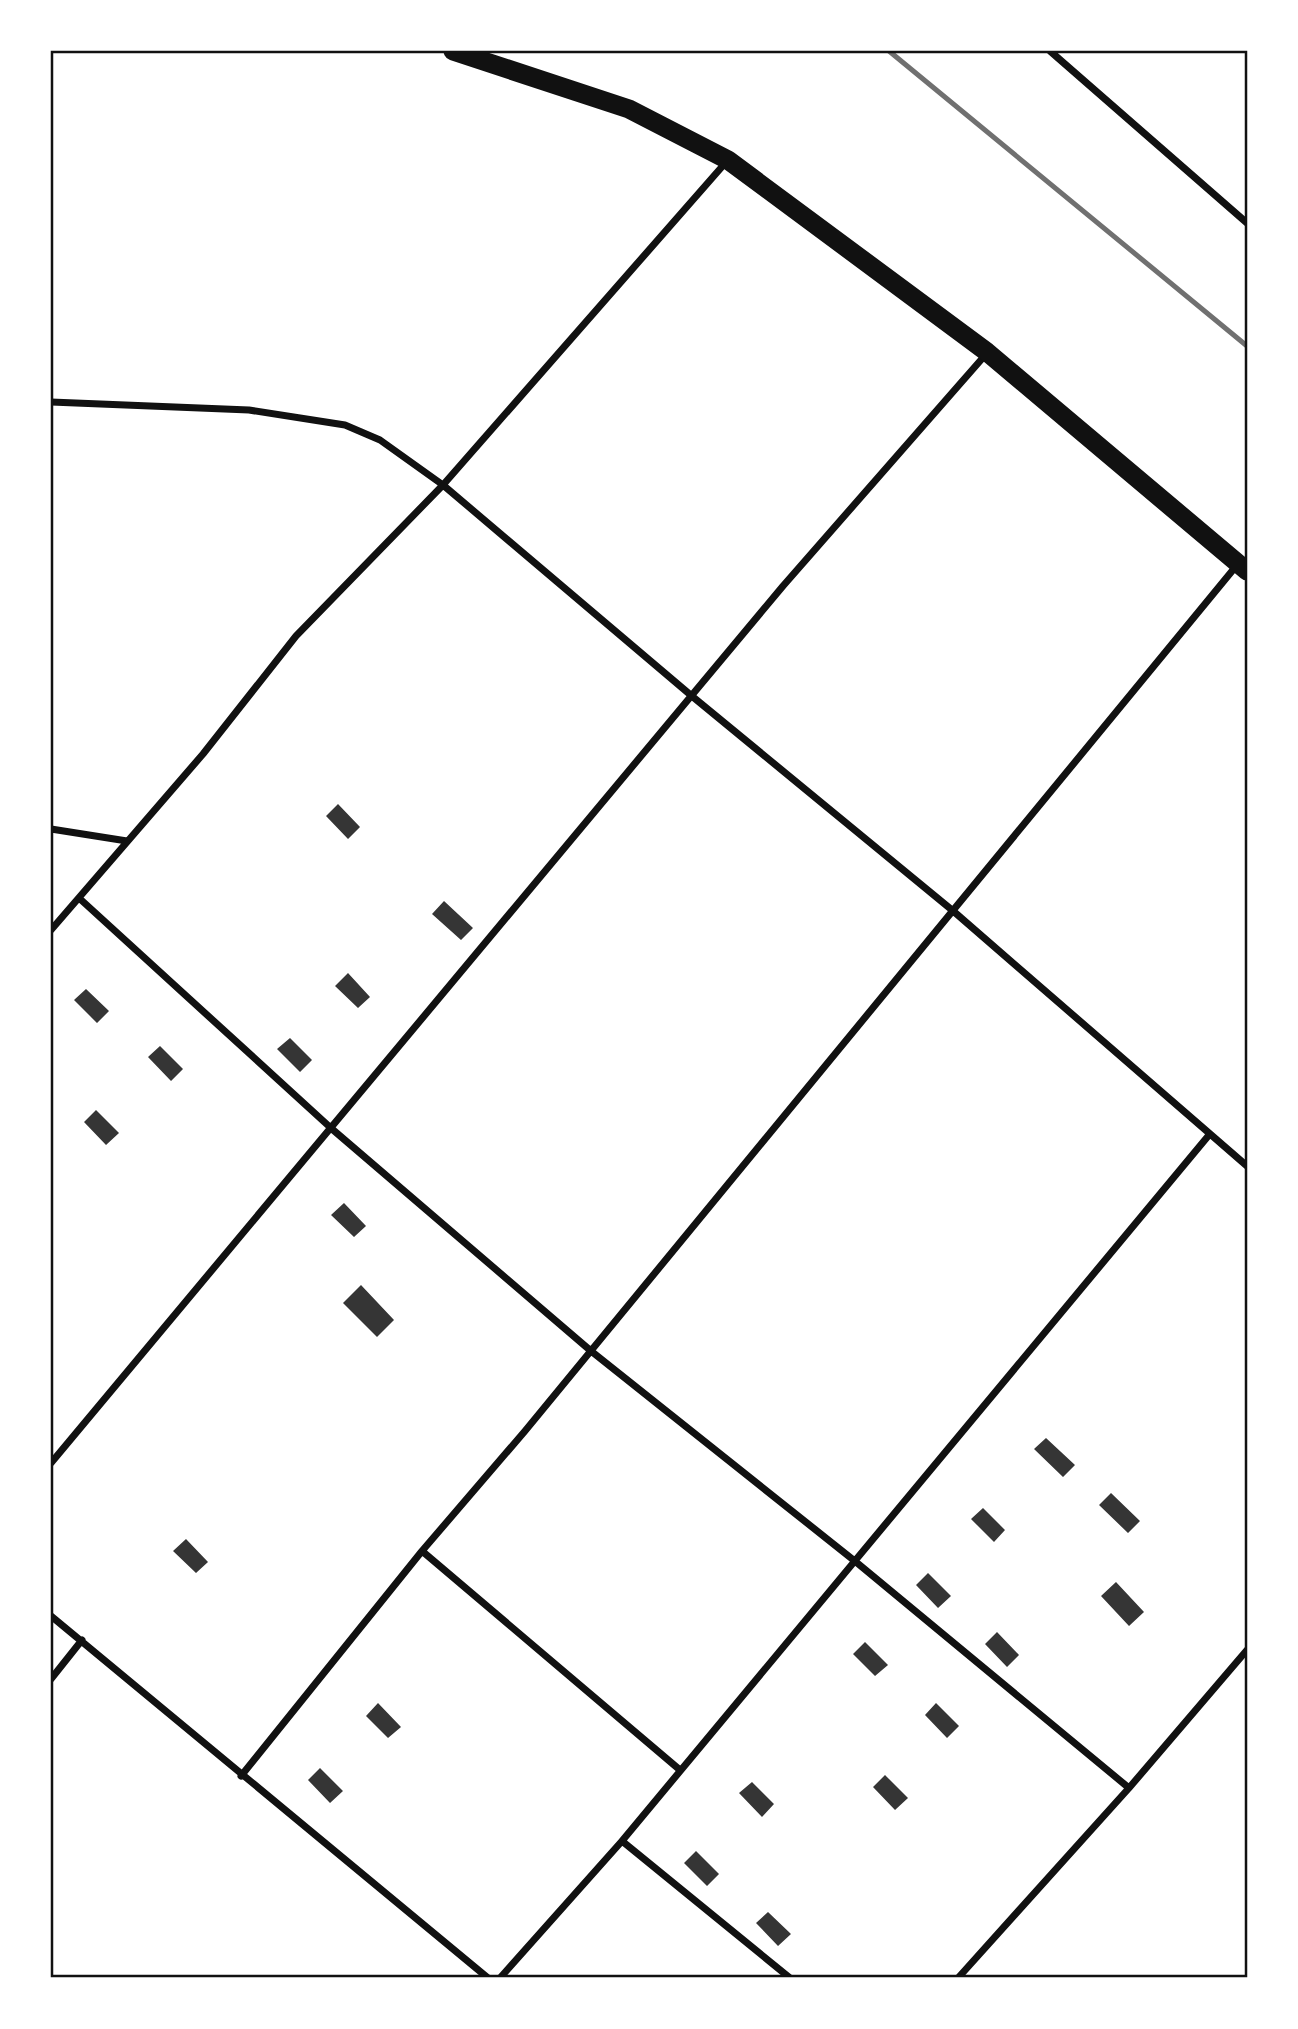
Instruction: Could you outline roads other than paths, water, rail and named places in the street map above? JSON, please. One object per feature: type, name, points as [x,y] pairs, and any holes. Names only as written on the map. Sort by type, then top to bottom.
[{"type":"highway","points":[[453,51],[629,110],[728,160],[987,352],[1243,567]]},
{"type":"street","points":[[1050,51],[1247,223]]},
{"type":"street","points":[[51,930],[202,754],[296,636],[443,485],[666,234],[728,160]]},
{"type":"street","points":[[51,1463],[783,586],[987,352]]},
{"type":"street","points":[[51,402],[249,410],[345,425],[380,440],[443,485],[693,697],[952,910],[1247,1166]]},
{"type":"street","points":[[242,1776],[422,1551],[467,1502],[952,910],[1243,567]]},
{"type":"street","points":[[51,830],[127,841]]},
{"type":"street","points":[[79,898],[332,1129],[591,1350],[856,1562],[1129,1788]]},
{"type":"street","points":[[500,1978],[622,1841],[1209,1135]]},
{"type":"street","points":[[422,1551],[680,1770]]},
{"type":"street","points":[[51,1616],[488,1978]]},
{"type":"street","points":[[51,1678],[82,1640]]},
{"type":"street","points":[[958,1978],[1129,1788],[1247,1650]]},
{"type":"street","points":[[622,1841],[790,1978]]},
{"type":"railway","points":[[889,51],[1247,346]]}]
